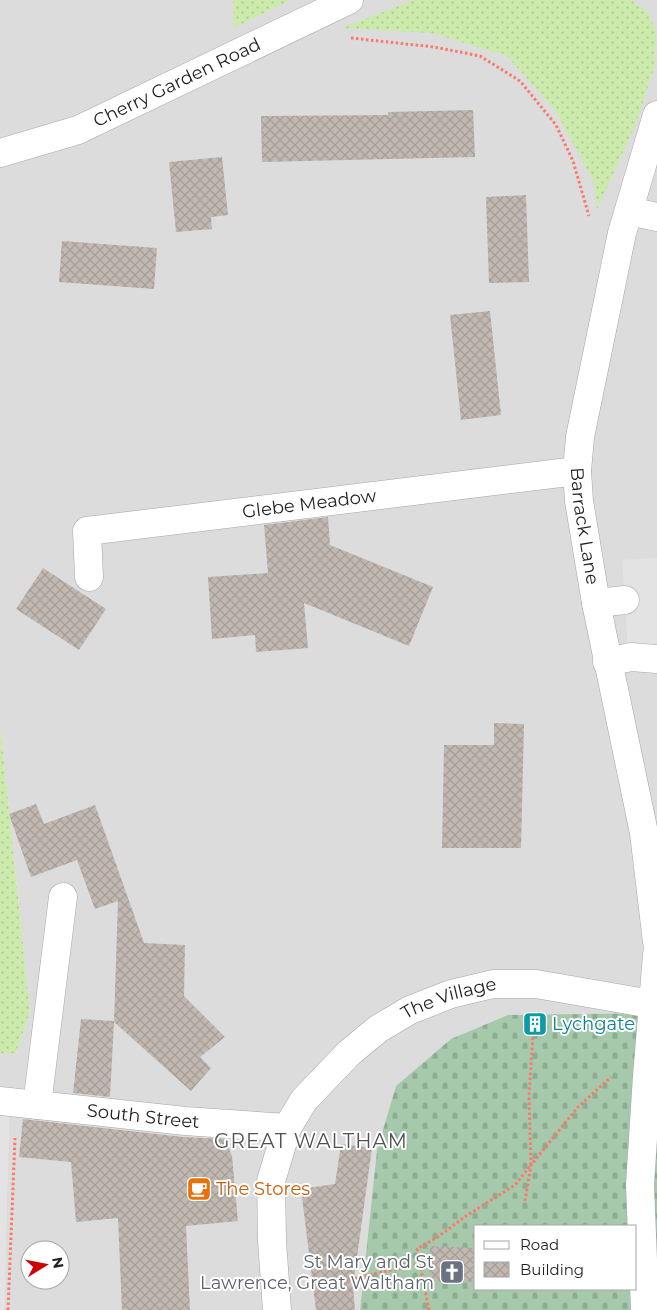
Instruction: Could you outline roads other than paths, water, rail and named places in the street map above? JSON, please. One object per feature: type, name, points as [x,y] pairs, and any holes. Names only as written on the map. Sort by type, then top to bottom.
[{"type":"street","name":"Cherry Garden Road","points":[[0,153],[78,130],[349,0]]},
{"type":"street","name":"Barrack Lane","points":[[657,115],[622,233],[580,437],[577,471],[579,501],[596,603],[644,833],[657,942]]},
{"type":"street","points":[[629,211],[657,216]]},
{"type":"street","name":"Glebe Meadow","points":[[89,577],[87,531],[577,471]]},
{"type":"street","points":[[596,603],[625,600]]},
{"type":"street","points":[[608,662],[631,657],[657,659]]},
{"type":"street","points":[[18,1103],[63,897]]},
{"type":"street","points":[[645,1310],[640,1185],[655,1004],[657,955]]},
{"type":"street","name":"The Village","points":[[277,1303],[272,1241],[271,1181],[287,1128],[304,1100],[349,1053],[378,1029],[410,1010],[451,994],[493,984],[536,984],[655,1004]]},
{"type":"street","name":"South Street","points":[[18,1103],[185,1121],[287,1128]]},
{"type":"place","name":"Lychgate","points":[[535,1024]]},
{"type":"place","name":"The Stores","points":[[199,1189]]},
{"type":"place","name":"St Mary and St Lawrence, Great Waltham","points":[[452,1272]]},
{"type":"district","name":"GREAT WALTHAM","points":[[311,1141]]}]
